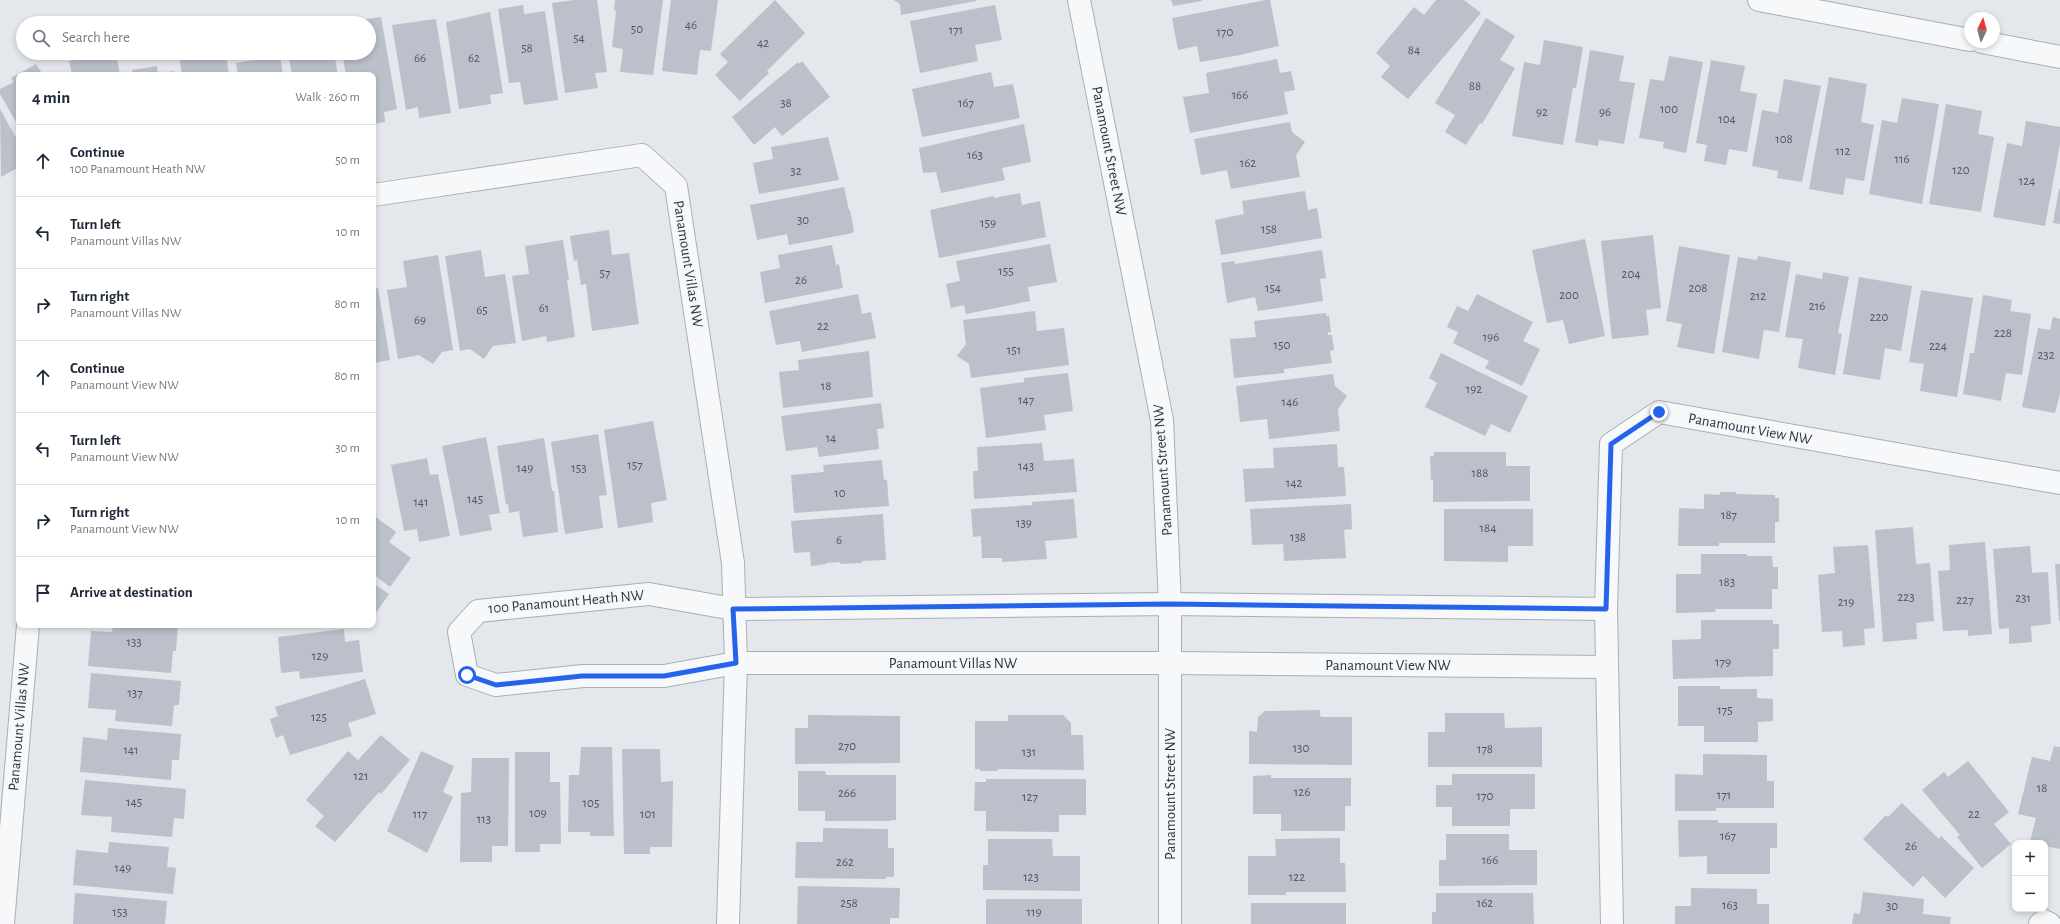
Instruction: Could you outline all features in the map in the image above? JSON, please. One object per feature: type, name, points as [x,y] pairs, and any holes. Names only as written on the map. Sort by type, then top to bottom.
[{"type":"street","name":"Panamount Street NW","points":[[1079,0],[1162,420],[1170,604],[1170,924]]},
{"type":"street","points":[[1759,0],[1964,39]]},
{"type":"street","points":[[2000,45],[2060,57]]},
{"type":"street","name":"Panamount Villas NW","points":[[376,195],[642,155],[676,186],[733,562],[733,609],[736,663],[728,924]]},
{"type":"street","name":"Panamount View NW","points":[[1612,924],[1606,667],[1606,609],[1611,444],[1659,412],[2060,483]]},
{"type":"street","name":"100 Panamount Heath NW","points":[[733,609],[649,594],[478,611],[459,632],[467,675],[496,685],[582,676],[664,676],[736,663]]},
{"type":"street","points":[[733,609],[1170,604],[1606,609]]},
{"type":"street","name":"Panamount Villas NW","points":[[3,924],[28,628]]},
{"type":"street","name":"Panamount Villas NW","points":[[736,663],[1170,663]]},
{"type":"street","name":"Panamount View NW","points":[[1170,663],[1606,667]]},
{"type":"street","points":[[2040,924],[2044,921],[2050,924]]},
{"type":"building","points":[[574,0],[597,0],[607,72],[595,73],[598,88],[565,93],[552,3]]},
{"type":"building","points":[[615,0],[663,0],[653,75],[620,72],[623,49],[612,47],[616,11],[614,10]]},
{"type":"building","points":[[671,0],[718,0],[711,51],[700,50],[697,75],[662,71]]},
{"type":"building","points":[[775,0],[805,33],[767,71],[769,73],[740,101],[715,75],[728,62],[720,54]]},
{"type":"building","points":[[894,0],[976,1],[901,15],[900,4]]},
{"type":"building","points":[[1171,0],[1202,0],[1202,1],[1173,6]]},
{"type":"building","points":[[1270,0],[1279,46],[1200,62],[1197,46],[1178,50],[1172,18]]},
{"type":"building","points":[[1436,0],[1464,0],[1481,13],[1408,99],[1381,77],[1390,66],[1376,53],[1414,7],[1424,15]]},
{"type":"building","points":[[523,5],[524,14],[545,11],[558,100],[524,105],[520,82],[509,83],[498,9]]},
{"type":"building","points":[[995,5],[1002,40],[975,45],[978,61],[920,73],[910,21]]},
{"type":"building","points":[[490,12],[503,93],[490,95],[491,104],[459,109],[446,22]]},
{"type":"building","points":[[381,17],[397,109],[384,112],[385,122],[376,124],[376,72],[345,72],[343,60],[376,60],[376,18]]},
{"type":"building","points":[[1486,18],[1515,36],[1500,60],[1515,68],[1482,124],[1480,123],[1466,145],[1445,132],[1455,115],[1435,103]]},
{"type":"building","points":[[436,19],[451,113],[419,118],[418,107],[406,110],[392,25]]},
{"type":"building","points":[[1544,40],[1583,47],[1576,88],[1573,88],[1563,145],[1512,136],[1524,62],[1540,65]]},
{"type":"building","points":[[1590,50],[1624,56],[1619,81],[1635,83],[1624,144],[1599,140],[1598,146],[1575,142]]},
{"type":"building","points":[[1669,56],[1703,62],[1686,153],[1663,148],[1664,142],[1639,138],[1650,79],[1664,81]]},
{"type":"building","points":[[1277,59],[1280,73],[1291,71],[1295,90],[1284,92],[1288,114],[1190,133],[1183,97],[1209,93],[1206,73]]},
{"type":"building","points":[[117,60],[119,72],[71,72],[69,61]]},
{"type":"building","points":[[180,60],[227,60],[229,72],[182,72]]},
{"type":"building","points":[[255,60],[281,60],[283,72],[238,72],[236,63]]},
{"type":"building","points":[[289,60],[335,60],[337,72],[291,72]]},
{"type":"building","points":[[1711,60],[1745,66],[1740,91],[1757,94],[1747,152],[1729,149],[1726,165],[1704,161],[1707,145],[1696,143]]},
{"type":"building","points":[[802,61],[830,97],[782,136],[775,127],[754,145],[732,117],[798,62],[799,64]]},
{"type":"building","points":[[36,64],[41,72],[22,72]]},
{"type":"building","points":[[157,66],[158,72],[132,72],[132,70]]},
{"type":"building","points":[[991,72],[994,87],[1013,84],[1020,118],[922,137],[912,89]]},
{"type":"building","points":[[16,75],[16,122],[0,94],[0,89],[14,82],[11,78]]},
{"type":"building","points":[[1829,77],[1867,84],[1861,122],[1874,125],[1864,181],[1846,178],[1843,195],[1809,189]]},
{"type":"building","points":[[1784,79],[1821,86],[1802,182],[1777,178],[1778,171],[1752,166],[1762,110],[1778,113]]},
{"type":"building","points":[[1902,98],[1939,104],[1922,204],[1869,194],[1882,120],[1897,123]]},
{"type":"building","points":[[1946,104],[1982,111],[1978,134],[1994,137],[1981,212],[1929,204]]},
{"type":"building","points":[[0,109],[16,138],[16,169],[1,177]]},
{"type":"building","points":[[2026,121],[2060,127],[2060,144],[2045,226],[1993,217],[2007,143],[2022,146]]},
{"type":"building","points":[[1290,122],[1292,132],[1305,142],[1296,155],[1300,177],[1231,189],[1227,170],[1201,175],[1194,139]]},
{"type":"building","points":[[1024,124],[1031,162],[1002,168],[1005,180],[941,193],[936,172],[923,173],[919,148]]},
{"type":"building","points":[[828,137],[839,180],[759,194],[753,163],[773,159],[771,147]]},
{"type":"building","points":[[844,187],[850,210],[854,231],[853,233],[789,245],[787,234],[757,240],[750,205]]},
{"type":"building","points":[[2060,189],[2060,224],[2053,223]]},
{"type":"building","points":[[1305,191],[1308,210],[1317,208],[1322,238],[1221,255],[1215,220],[1244,214],[1242,201]]},
{"type":"building","points":[[1020,193],[1022,205],[1040,201],[1046,237],[939,258],[930,210],[994,196],[994,198]]},
{"type":"building","points":[[609,230],[612,255],[629,253],[639,324],[592,331],[586,284],[581,285],[577,260],[574,261],[570,236]]},
{"type":"building","points":[[1653,235],[1661,308],[1646,310],[1649,335],[1612,339],[1601,241]]},
{"type":"building","points":[[1585,239],[1605,336],[1569,344],[1563,320],[1547,323],[1532,250]]},
{"type":"building","points":[[563,240],[575,337],[547,342],[546,336],[522,341],[512,276],[529,274],[525,246]]},
{"type":"building","points":[[1050,244],[1057,282],[1028,287],[1030,301],[966,314],[964,305],[951,308],[946,284],[960,281],[956,261]]},
{"type":"building","points":[[832,245],[836,265],[839,264],[843,288],[765,303],[760,272],[780,268],[778,255]]},
{"type":"building","points":[[1679,246],[1730,255],[1714,354],[1677,347],[1682,324],[1666,321]]},
{"type":"building","points":[[481,250],[485,277],[505,274],[516,343],[493,346],[484,359],[470,349],[460,351],[445,256]]},
{"type":"building","points":[[1322,250],[1326,278],[1320,279],[1323,301],[1258,311],[1255,297],[1227,303],[1221,263],[1234,261],[1235,264]]},
{"type":"building","points":[[438,255],[453,350],[442,352],[433,364],[419,355],[398,359],[387,290],[407,287],[403,261]]},
{"type":"building","points":[[1758,256],[1791,262],[1779,332],[1764,330],[1759,359],[1722,352],[1738,257],[1757,260]]},
{"type":"building","points":[[1823,272],[1849,277],[1838,333],[1842,334],[1835,375],[1798,368],[1803,339],[1785,337],[1796,274],[1822,279]]},
{"type":"building","points":[[1859,277],[1912,286],[1901,351],[1885,348],[1880,380],[1843,374]]},
{"type":"building","points":[[376,288],[378,288],[390,360],[376,362]]},
{"type":"building","points":[[1921,290],[1973,298],[1957,397],[1920,391],[1924,364],[1909,362]]},
{"type":"building","points":[[858,294],[862,314],[871,312],[876,338],[802,352],[800,341],[776,345],[769,311]]},
{"type":"building","points":[[1477,294],[1533,322],[1523,341],[1540,349],[1522,386],[1485,368],[1489,361],[1453,343],[1458,332],[1447,327],[1457,306],[1468,311]]},
{"type":"building","points":[[1983,295],[2012,300],[2010,311],[2031,314],[2022,375],[2006,373],[2001,401],[1963,394],[1970,353],[1974,353]]},
{"type":"building","points":[[1035,311],[1037,331],[1064,328],[1069,365],[971,378],[969,364],[957,356],[966,344],[963,320]]},
{"type":"building","points":[[1326,313],[1326,316],[1329,316],[1331,332],[1328,332],[1328,335],[1332,335],[1334,350],[1330,351],[1332,363],[1284,369],[1284,373],[1234,378],[1230,339],[1256,337],[1254,321]]},
{"type":"building","points":[[2053,317],[2060,319],[2060,394],[2055,413],[2022,407],[2038,328],[2050,330]]},
{"type":"building","points":[[869,351],[873,397],[783,408],[779,372],[799,370],[798,360]]},
{"type":"building","points":[[1441,353],[1528,396],[1510,433],[1491,424],[1485,436],[1425,407],[1437,383],[1429,378]]},
{"type":"building","points":[[1068,373],[1073,411],[1044,415],[1046,430],[986,438],[980,388],[1024,382],[1024,378]]},
{"type":"building","points":[[1333,374],[1335,386],[1347,396],[1338,409],[1340,431],[1269,439],[1267,419],[1240,422],[1236,386]]},
{"type":"building","points":[[881,403],[884,428],[877,429],[879,449],[819,457],[817,447],[786,451],[781,416]]},
{"type":"building","points":[[653,421],[667,500],[651,503],[653,522],[618,528],[604,430]]},
{"type":"building","points":[[598,434],[607,495],[599,496],[603,528],[565,534],[551,442]]},
{"type":"building","points":[[486,437],[500,513],[489,515],[492,530],[460,536],[442,446]]},
{"type":"building","points":[[544,438],[552,491],[554,491],[558,532],[523,537],[519,511],[509,513],[508,504],[506,505],[497,446]]},
{"type":"building","points":[[1042,443],[1044,461],[1074,459],[1077,492],[974,499],[973,471],[978,471],[977,447]]},
{"type":"building","points":[[1337,444],[1338,467],[1344,467],[1346,496],[1245,502],[1243,469],[1274,468],[1273,448]]},
{"type":"building","points":[[1434,452],[1506,452],[1506,466],[1530,466],[1530,501],[1433,502],[1433,480],[1431,480],[1430,456],[1434,456]]},
{"type":"building","points":[[427,458],[430,475],[438,474],[450,536],[419,542],[417,529],[404,531],[391,465]]},
{"type":"building","points":[[882,460],[884,480],[887,480],[889,506],[794,513],[791,475],[824,472],[823,465]]},
{"type":"building","points":[[1720,492],[1775,495],[1775,498],[1779,498],[1779,522],[1775,522],[1775,543],[1719,543],[1719,546],[1678,546],[1679,508],[1704,509],[1704,494],[1720,495]]},
{"type":"building","points":[[1074,499],[1077,538],[1045,541],[1047,559],[1002,562],[1002,558],[982,558],[981,536],[973,537],[971,509],[1032,505],[1032,502]]},
{"type":"building","points":[[1351,504],[1352,529],[1344,530],[1346,558],[1284,561],[1283,544],[1252,545],[1250,509]]},
{"type":"building","points":[[1444,509],[1533,509],[1533,546],[1508,546],[1508,562],[1444,561]]},
{"type":"building","points":[[883,514],[886,560],[862,561],[862,563],[826,563],[811,566],[810,552],[794,553],[791,521]]},
{"type":"building","points":[[376,517],[396,532],[389,542],[411,558],[390,587],[376,576]]},
{"type":"building","points":[[1913,527],[1916,564],[1930,563],[1934,621],[1916,623],[1917,639],[1883,642],[1875,530]]},
{"type":"building","points":[[1985,542],[1992,634],[1968,636],[1968,630],[1943,631],[1938,571],[1950,570],[1949,545]]},
{"type":"building","points":[[1868,545],[1875,628],[1864,629],[1865,645],[1843,647],[1842,631],[1822,632],[1818,575],[1835,573],[1833,547]]},
{"type":"building","points":[[2030,546],[2032,573],[2048,572],[2051,624],[2031,626],[2032,642],[2009,644],[2009,628],[1999,629],[1993,549]]},
{"type":"building","points":[[1701,554],[1747,554],[1747,556],[1772,556],[1773,567],[1778,567],[1778,589],[1772,589],[1772,609],[1715,609],[1716,612],[1676,613],[1676,574],[1701,574]]},
{"type":"building","points":[[2055,564],[2060,564],[2060,621],[2059,621]]},
{"type":"building","points":[[376,585],[389,594],[376,613]]},
{"type":"building","points":[[1701,620],[1773,620],[1773,624],[1779,624],[1779,649],[1773,649],[1773,676],[1673,679],[1672,640],[1701,639]]},
{"type":"building","points":[[113,628],[178,628],[176,651],[173,651],[171,673],[88,666],[91,631],[112,632]]},
{"type":"building","points":[[344,629],[345,642],[359,640],[363,672],[300,679],[299,671],[281,673],[278,637]]},
{"type":"building","points":[[91,673],[181,681],[179,705],[174,705],[172,726],[115,721],[116,710],[88,708]]},
{"type":"building","points":[[365,679],[376,714],[348,723],[352,736],[290,755],[283,735],[276,738],[270,719],[278,716],[275,707]]},
{"type":"building","points":[[1678,686],[1720,686],[1720,689],[1757,689],[1757,698],[1773,699],[1773,721],[1758,722],[1758,742],[1704,742],[1704,726],[1678,726]]},
{"type":"building","points":[[1320,710],[1320,716],[1323,717],[1352,717],[1352,765],[1249,764],[1249,731],[1257,732],[1258,717],[1265,711]]},
{"type":"building","points":[[1445,713],[1504,713],[1505,728],[1542,727],[1542,767],[1428,767],[1428,732],[1445,732]]},
{"type":"building","points":[[808,715],[900,716],[900,763],[795,764],[795,728],[808,728]]},
{"type":"building","points":[[1008,715],[1063,715],[1071,723],[1071,735],[1083,735],[1084,770],[997,769],[998,771],[980,771],[980,769],[975,769],[975,721],[1008,721]]},
{"type":"building","points":[[108,728],[181,734],[179,760],[172,760],[171,780],[80,772],[83,737],[107,740]]},
{"type":"building","points":[[381,735],[410,760],[381,794],[379,792],[335,842],[315,826],[324,816],[306,800],[348,751],[358,760]]},
{"type":"building","points":[[2054,746],[2060,747],[2060,849],[2048,847],[2048,840],[2030,840],[2036,818],[2018,814],[2032,757],[2050,761]]},
{"type":"building","points":[[581,747],[612,747],[614,836],[590,836],[590,832],[568,832],[569,775],[579,775]]},
{"type":"building","points":[[622,749],[660,749],[661,782],[673,781],[672,847],[650,847],[650,854],[624,854]]},
{"type":"building","points":[[421,751],[454,766],[443,792],[453,797],[427,853],[387,831]]},
{"type":"building","points":[[515,752],[550,752],[550,782],[560,782],[561,844],[540,844],[540,852],[515,852]]},
{"type":"building","points":[[1703,754],[1767,755],[1767,781],[1774,781],[1774,808],[1716,808],[1716,811],[1675,811],[1675,774],[1703,775]]},
{"type":"building","points":[[472,758],[509,758],[508,846],[492,846],[492,862],[460,862],[461,793],[471,792]]},
{"type":"building","points":[[1968,761],[2009,812],[1994,824],[2011,844],[1982,868],[1957,837],[1960,835],[1922,790],[1944,772],[1948,777]]},
{"type":"building","points":[[798,771],[825,771],[826,775],[896,775],[896,820],[825,821],[825,811],[798,811]]},
{"type":"building","points":[[1452,774],[1535,774],[1535,809],[1510,809],[1510,826],[1452,826],[1452,807],[1436,807],[1436,785],[1452,785]]},
{"type":"building","points":[[1271,775],[1271,778],[1351,778],[1351,806],[1345,806],[1345,831],[1281,831],[1281,814],[1253,814],[1253,776]]},
{"type":"building","points":[[986,779],[1086,779],[1086,815],[1059,815],[1059,832],[986,831],[986,811],[974,811],[975,782],[986,782]]},
{"type":"building","points":[[85,780],[186,789],[184,819],[174,818],[172,837],[111,832],[112,817],[81,815]]},
{"type":"building","points":[[1902,803],[1939,839],[1941,836],[1974,868],[1945,898],[1923,876],[1913,887],[1863,839],[1886,815],[1888,817]]},
{"type":"building","points":[[1678,820],[1718,820],[1718,823],[1777,823],[1777,848],[1770,848],[1770,874],[1707,874],[1707,856],[1679,857]]},
{"type":"building","points":[[823,828],[888,829],[888,848],[894,848],[894,877],[886,877],[886,879],[795,878],[796,842],[823,842]]},
{"type":"building","points":[[1446,834],[1509,834],[1509,850],[1537,850],[1537,885],[1439,886],[1439,860],[1446,860]]},
{"type":"building","points":[[1340,838],[1340,863],[1345,863],[1346,892],[1286,892],[1286,895],[1248,895],[1248,856],[1276,856],[1275,839]]},
{"type":"building","points":[[988,839],[1052,839],[1053,856],[1080,856],[1080,891],[983,890],[983,865],[988,865]]},
{"type":"building","points":[[109,842],[169,847],[167,867],[176,868],[173,894],[73,885],[76,850],[108,853]]},
{"type":"building","points":[[798,886],[900,888],[899,918],[890,918],[890,924],[797,924]]},
{"type":"building","points":[[1691,888],[1757,889],[1757,904],[1769,904],[1769,924],[1675,924],[1675,906],[1691,906]]},
{"type":"building","points":[[1863,892],[1924,899],[1923,914],[1951,917],[1950,924],[1852,924],[1854,913],[1860,914]]},
{"type":"building","points":[[75,893],[167,901],[165,924],[73,924]]},
{"type":"building","points":[[1436,893],[1533,893],[1534,924],[1432,924],[1432,912],[1436,912]]},
{"type":"building","points":[[986,899],[1082,899],[1082,924],[986,924]]},
{"type":"building","points":[[1251,903],[1346,903],[1346,924],[1251,924]]},
{"type":"route","points":[[467,675],[496,685],[582,676],[664,676],[736,663],[733,609],[1170,604],[1606,609],[1611,444],[1659,412]]}]
